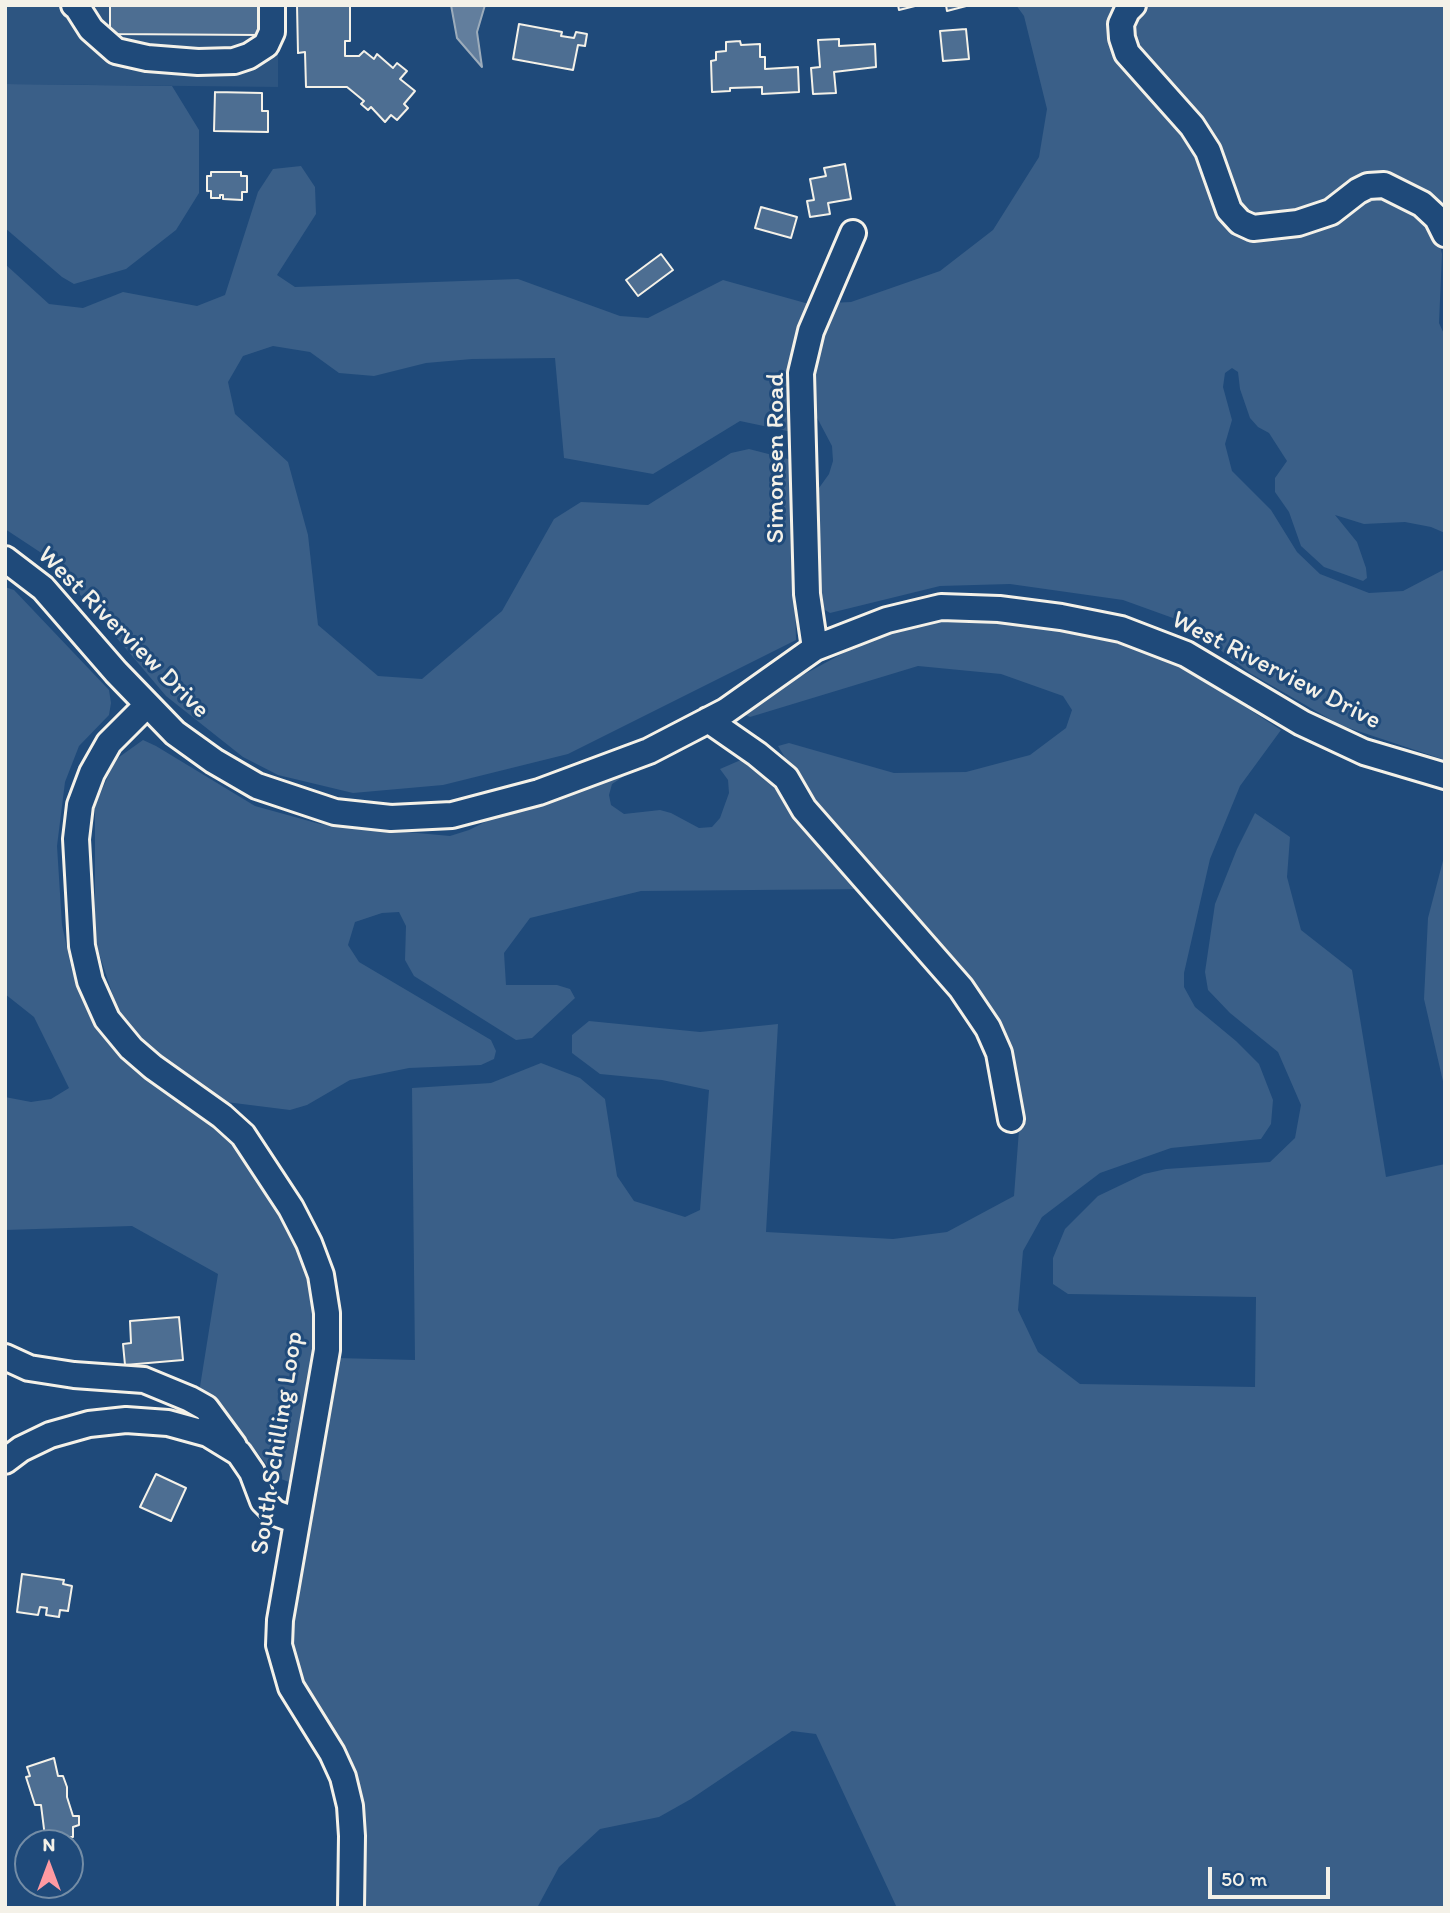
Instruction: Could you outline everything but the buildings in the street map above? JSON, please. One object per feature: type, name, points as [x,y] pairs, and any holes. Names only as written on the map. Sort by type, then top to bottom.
[{"type":"street","points":[[74,5],[91,29],[116,51],[146,58],[198,62],[233,61],[249,56],[265,45],[272,32],[272,5]]},
{"type":"street","points":[[1133,5],[1121,24],[1122,38],[1128,53],[1192,126],[1208,151],[1229,210],[1240,222],[1253,228],[1298,223],[1331,212],[1368,186],[1384,186],[1422,204],[1437,218],[1445,234]]},
{"type":"street","name":"Simonsen Road","points":[[816,648],[807,594],[802,373],[811,331],[853,233]]},
{"type":"street","points":[[5,550],[43,588]]},
{"type":"street","name":"West Riverview Drive","points":[[5,559],[43,588],[175,733],[214,761],[257,786],[335,812],[391,818],[452,815],[538,792],[649,751],[726,711],[816,648],[887,620],[941,607],[999,609],[1061,617],[1121,629],[1186,654],[1302,723],[1351,746],[1445,776]]},
{"type":"street","name":"South Schilling Loop","points":[[147,705],[109,744],[92,773],[80,805],[76,839],[82,946],[90,981],[107,1019],[131,1048],[153,1067],[222,1115],[243,1135],[291,1208],[309,1243],[321,1275],[327,1350],[280,1620],[279,1645],[291,1687],[332,1753],[343,1777],[350,1806],[352,1836],[351,1908]]},
{"type":"street","points":[[708,720],[786,778],[804,809],[961,988],[988,1028],[999,1053],[1011,1119]]},
{"type":"street","points":[[5,1357],[29,1368],[144,1380],[206,1408],[252,1472],[264,1501],[275,1513],[297,1521]]},
{"type":"street","points":[[5,1461],[21,1449],[50,1435],[89,1424],[126,1420],[168,1423],[208,1434],[239,1453]]},
{"type":"shaded area","points":[[5,5],[278,5],[278,87],[5,84]]},
{"type":"shaded area","points":[[451,5],[485,5],[477,32],[482,67],[457,38]]},
{"type":"shaded area","points":[[1016,5],[1119,5],[1115,10],[1188,132],[1241,232],[1380,194],[1435,225],[1442,254],[1439,323],[1445,336],[1445,533],[1405,522],[1364,524],[1335,515],[1357,542],[1367,578],[1363,581],[1324,567],[1301,546],[1289,512],[1275,492],[1275,478],[1287,461],[1269,433],[1258,427],[1250,418],[1240,389],[1238,372],[1232,368],[1225,373],[1223,387],[1232,420],[1225,444],[1232,471],[1271,510],[1297,552],[1320,574],[1369,593],[1403,591],[1445,569],[1445,760],[1340,725],[1250,673],[1184,622],[1123,600],[1010,584],[940,586],[830,613],[817,605],[814,495],[829,474],[833,461],[832,446],[813,410],[811,375],[830,303],[851,302],[940,271],[993,230],[1039,157],[1047,109],[1024,16]]},
{"type":"shaded area","points":[[1140,5],[1445,5],[1445,219],[1385,181],[1328,207],[1246,218],[1133,51],[1128,22]]},
{"type":"shaded area","points":[[5,84],[172,86],[199,130],[199,193],[176,230],[126,269],[74,284],[62,277],[5,228]]},
{"type":"shaded area","points":[[301,166],[315,187],[316,214],[277,275],[295,287],[518,279],[620,316],[648,318],[723,280],[809,304],[801,326],[792,432],[740,421],[653,474],[564,458],[555,358],[472,359],[426,363],[374,376],[339,373],[310,352],[273,346],[243,356],[228,382],[235,414],[288,462],[308,535],[318,625],[378,676],[422,679],[502,611],[554,519],[581,502],[648,505],[731,453],[749,449],[792,460],[796,640],[568,754],[443,785],[353,793],[278,775],[243,757],[166,696],[49,558],[5,529],[5,264],[49,304],[83,308],[123,292],[197,306],[225,295],[258,192],[273,169]]},
{"type":"shaded area","points":[[5,587],[14,590],[109,690],[109,715],[79,746],[65,782],[57,846],[62,925],[72,971],[96,1025],[136,1072],[233,1136],[274,1196],[305,1255],[316,1297],[316,1346],[289,1482],[276,1477],[224,1409],[199,1393],[218,1274],[132,1226],[5,1230],[5,1097],[31,1102],[51,1099],[69,1088],[34,1017],[5,994]]},
{"type":"shaded area","points":[[949,618],[997,619],[1118,637],[1177,663],[1281,730],[1240,786],[1210,859],[1184,973],[1184,987],[1195,1007],[1259,1064],[1273,1100],[1271,1124],[1261,1139],[1171,1148],[1100,1173],[1042,1217],[1023,1251],[1018,1310],[1038,1352],[1080,1384],[1255,1387],[1256,1297],[1068,1294],[1053,1284],[1053,1258],[1065,1229],[1098,1196],[1144,1174],[1166,1169],[1270,1162],[1295,1138],[1301,1105],[1278,1052],[1230,1013],[1208,990],[1205,972],[1215,904],[1255,813],[1290,837],[1287,877],[1301,930],[1352,970],[1386,1177],[1445,1164],[1445,1908],[897,1908],[816,1734],[792,1731],[691,1799],[659,1817],[600,1829],[559,1867],[537,1908],[363,1908],[362,1812],[349,1756],[300,1681],[291,1651],[291,1617],[336,1358],[415,1360],[412,1088],[491,1083],[541,1063],[580,1078],[605,1099],[617,1176],[634,1201],[685,1217],[700,1210],[709,1090],[662,1080],[600,1074],[572,1053],[572,1035],[589,1021],[700,1032],[778,1024],[766,1232],[893,1239],[947,1232],[1014,1196],[1019,1130],[1008,1049],[817,811],[778,746],[789,743],[894,773],[966,772],[1030,755],[1066,728],[1072,710],[1063,696],[1001,674],[918,666],[750,717],[737,711],[880,633]]},
{"type":"shaded area","points":[[143,740],[255,806],[320,824],[450,836],[469,830],[525,802],[635,769],[612,784],[609,795],[611,805],[624,814],[660,810],[699,828],[712,827],[720,818],[729,793],[728,780],[720,769],[750,756],[781,780],[797,812],[795,822],[827,846],[868,889],[641,891],[530,918],[504,953],[506,985],[557,985],[570,989],[575,998],[532,1038],[516,1040],[414,976],[405,960],[406,926],[399,912],[382,913],[355,922],[348,945],[359,962],[491,1040],[496,1051],[494,1059],[481,1065],[409,1068],[350,1080],[307,1105],[290,1110],[218,1101],[152,1051],[117,1008],[95,941],[95,806],[115,760]]},
{"type":"shaded area","points":[[1445,853],[1445,1090],[1424,999],[1428,918]]}]
